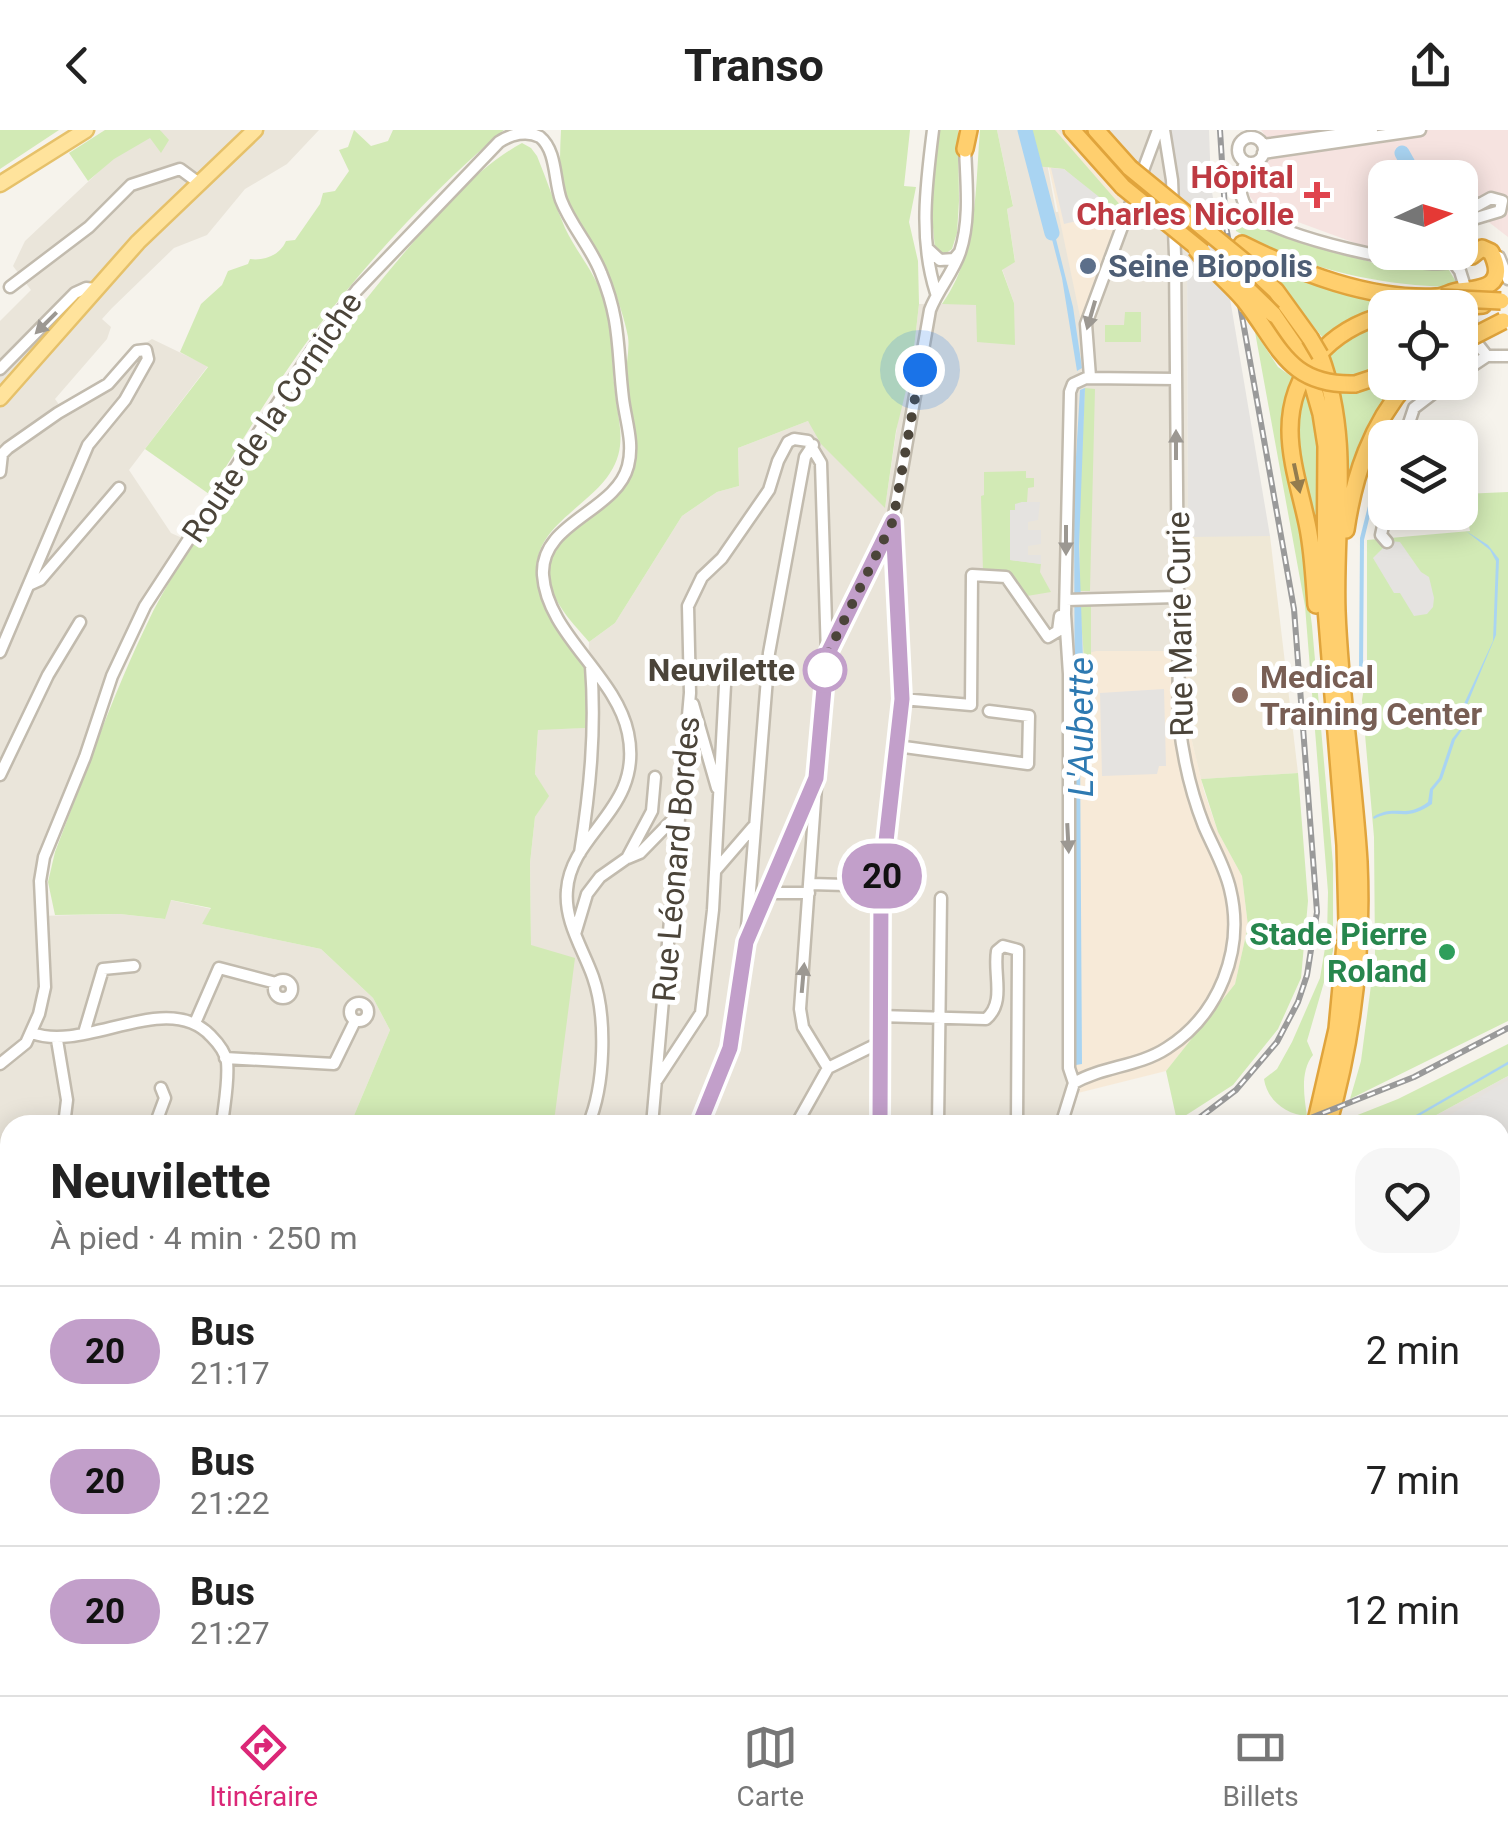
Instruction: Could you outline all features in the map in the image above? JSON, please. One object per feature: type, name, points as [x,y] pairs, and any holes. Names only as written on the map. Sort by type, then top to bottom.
[{"type":"highway","points":[[965,149],[967,130]]},
{"type":"highway","points":[[1072,130],[1123,187],[1229,272],[1274,314],[1311,362],[1338,422],[1339,645],[1360,920],[1354,1002],[1330,1095],[1319,1115]]},
{"type":"highway","points":[[1096,130],[1130,168],[1276,291],[1310,338],[1326,446],[1325,596],[1345,844],[1347,923],[1330,1115]]},
{"type":"highway","points":[[1182,211],[1242,244],[1330,280],[1375,290]]},
{"type":"highway","points":[[1196,248],[1243,299],[1288,362],[1316,380],[1355,384],[1368,380]]},
{"type":"highway","points":[[1478,248],[1490,252],[1497,267],[1493,283],[1478,290]]},
{"type":"highway","points":[[1478,301],[1505,301]]},
{"type":"highway","points":[[1478,328],[1505,321]]},
{"type":"highway","points":[[1331,702],[1323,686],[1309,534],[1291,449],[1292,405],[1299,382],[1324,347],[1349,329],[1368,322]]},
{"type":"highway","points":[[1337,568],[1364,454],[1380,419],[1394,400]]},
{"type":"main road","points":[[0,184],[86,130]]},
{"type":"main road","points":[[0,398],[138,242],[256,130]]},
{"type":"street","points":[[933,130],[925,188],[927,262],[936,293]]},
{"type":"street","points":[[1090,378],[1086,324],[1150,149],[1161,130]]},
{"type":"street","name":"Rue Marie Curie","points":[[1074,1083],[1155,1055],[1188,1032],[1216,996],[1232,950],[1234,912],[1230,890],[1198,810],[1182,746],[1172,180],[1161,130]]},
{"type":"street","points":[[1263,149],[1376,132],[1418,131]]},
{"type":"street","name":"Route de la Corniche","points":[[32,1033],[45,987],[40,882],[44,857],[85,757],[112,676],[145,606],[321,337],[357,290],[499,142],[519,132],[534,133],[547,144],[563,206],[595,259],[619,330],[623,402],[631,440],[627,472],[619,486],[566,529],[546,556],[544,577],[553,609],[591,665]]},
{"type":"street","points":[[1242,134],[1257,138],[1263,149],[1257,162],[1246,162],[1238,153],[1242,134]]},
{"type":"street","points":[[1150,149],[1165,146]]},
{"type":"street","points":[[880,1115],[881,886],[902,699],[893,521],[930,310],[960,252],[966,210],[965,149]]},
{"type":"street","points":[[1246,162],[1240,179],[1242,198],[1251,213],[1324,242],[1368,251]]},
{"type":"street","points":[[10,286],[89,227],[131,186],[180,170],[199,183]]},
{"type":"street","points":[[1478,205],[1503,196],[1500,212],[1478,218]]},
{"type":"street","points":[[1478,247],[1493,248],[1508,278]]},
{"type":"street","points":[[927,248],[940,260],[954,259],[960,252]]},
{"type":"street","points":[[1456,270],[1466,287],[1466,270]]},
{"type":"street","points":[[0,368],[75,293],[96,289]]},
{"type":"street","points":[[1478,345],[1487,356]]},
{"type":"street","points":[[0,472],[1,454],[28,432],[108,384],[137,351],[146,350],[148,359],[126,400],[88,445],[0,652]]},
{"type":"street","points":[[1478,362],[1487,356],[1508,356]]},
{"type":"street","points":[[1065,1115],[1074,1083],[1069,1068],[1070,392],[1076,381],[1090,378],[1176,379]]},
{"type":"street","points":[[1410,420],[1414,408],[1424,400]]},
{"type":"street","name":"Rue Léonard Bordes","points":[[653,1115],[682,811],[690,693],[688,606],[702,576],[722,558],[769,490],[788,442],[802,438],[812,445]]},
{"type":"street","points":[[703,1115],[730,1048],[746,942],[769,653],[805,458],[812,445]]},
{"type":"street","points":[[812,445],[821,462],[827,655],[800,1010],[803,1026],[828,1068]]},
{"type":"street","points":[[29,585],[40,580],[119,488]]},
{"type":"street","points":[[827,655],[893,521]]},
{"type":"street","points":[[1382,530],[1387,542]]},
{"type":"street","points":[[902,699],[967,706],[972,701],[972,576],[1006,576],[1048,637],[1058,631],[1061,610],[1072,602],[1177,597]]},
{"type":"street","points":[[0,776],[48,675],[80,622]]},
{"type":"street","points":[[580,856],[617,804],[628,774],[630,749],[618,706],[591,665]]},
{"type":"street","points":[[591,665],[595,719],[591,787],[580,856],[566,892],[575,934],[595,984],[600,1028],[600,1087],[591,1115]]},
{"type":"street","points":[[657,1082],[701,1012],[726,685]]},
{"type":"street","points":[[690,693],[718,794]]},
{"type":"street","points":[[897,746],[1028,764],[1028,716],[989,712]]},
{"type":"street","points":[[627,858],[652,810],[655,777]]},
{"type":"street","points":[[746,942],[816,778]]},
{"type":"street","points":[[575,934],[587,894],[600,876],[640,853],[682,811]]},
{"type":"street","points":[[714,872],[755,825]]},
{"type":"street","points":[[768,888],[777,893],[881,886]]},
{"type":"street","points":[[938,1115],[940,898]]},
{"type":"street","points":[[880,1016],[986,1018],[998,1000],[997,951],[1003,946],[1018,950],[1017,1115]]},
{"type":"street","points":[[84,1033],[103,970],[110,966],[134,966]]},
{"type":"street","points":[[195,1022],[219,968],[276,982]]},
{"type":"street","points":[[0,1064],[17,1052],[32,1033],[57,1040],[164,1019],[195,1022],[220,1045],[226,1058],[223,1115]]},
{"type":"street","points":[[226,1058],[334,1064],[356,1021]]},
{"type":"street","points":[[57,1040],[67,1100],[65,1115]]},
{"type":"street","points":[[802,1115],[828,1068],[879,1043]]},
{"type":"street","points":[[159,1115],[165,1098],[161,1088]]},
{"type":"shaded area","points":[[161,130],[319,130],[287,164],[245,189],[207,235],[174,248],[112,308],[102,319],[111,327],[107,339],[55,399],[60,406],[110,378],[152,339],[208,366],[129,470],[171,533],[182,538],[135,620],[41,847],[35,871],[36,916],[120,914],[164,919],[170,900],[212,909],[202,924],[321,949],[373,998],[390,1030],[354,1115],[0,1115],[0,321],[31,290],[13,266],[25,241],[125,147]]},
{"type":"shaded area","points":[[997,130],[1041,130],[1056,212],[1125,204],[1058,130],[1171,130],[1169,139],[1187,255],[1185,537],[1189,656],[1165,651],[1074,658],[1074,1094],[1067,1115],[555,1115],[531,946],[530,863],[535,817],[548,796],[535,774],[538,729],[585,728],[589,642],[615,623],[682,516],[717,492],[739,486],[738,448],[808,421],[885,507],[898,420],[912,366],[919,304],[1014,303],[1002,269],[1015,261],[1007,209],[1013,205]]},
{"type":"shaded area","points":[[1041,130],[1058,130],[1125,204],[1082,326]]},
{"type":"shaded area","points":[[1171,130],[1209,130],[1211,186],[1270,536],[1188,537],[1187,255],[1169,139]]},
{"type":"shaded area","name":"Hôpital Charles Nicolle","points":[[1261,130],[1508,130],[1508,237],[1478,216],[1478,160],[1368,160],[1368,248],[1260,208],[1250,197],[1246,170],[1268,156],[1271,144]]},
{"type":"shaded area","points":[[1051,168],[1064,169],[1108,204],[1106,214],[1064,224]]},
{"type":"shaded area","points":[[1022,502],[1040,502],[1038,520],[1028,522],[1028,530],[1041,530],[1041,544],[1028,546],[1028,555],[1041,555],[1041,564],[1010,560],[1010,510]]},
{"type":"shaded area","name":"Medical Training Center","points":[[1185,536],[1270,536],[1298,773],[1201,779],[1191,737]]},
{"type":"shaded area","points":[[1390,541],[1400,542],[1429,577],[1434,598],[1427,614],[1414,616],[1400,593],[1394,593],[1373,558]]},
{"type":"shaded area","points":[[1096,651],[1165,651],[1189,656],[1191,737],[1218,832],[1242,876],[1248,926],[1235,984],[1166,1071],[1074,1094],[1074,657]]},
{"type":"shaded area","points":[[1164,689],[1166,766],[1159,766],[1157,774],[1102,776],[1100,693]]},
{"type":"shaded area","points":[[1508,1076],[1508,1115],[1436,1115]]},
{"type":"shaded area","points":[[1508,1080],[1508,1115],[1450,1115]]},
{"type":"green space","points":[[0,130],[59,130],[0,169]]},
{"type":"green space","points":[[105,130],[160,130],[169,140],[161,153],[150,138],[114,159],[88,181],[69,153]]},
{"type":"green space","points":[[354,130],[371,146],[388,141],[393,130],[504,130],[419,209],[342,296],[285,374],[209,494],[145,449],[208,367],[180,352],[201,304],[222,285],[228,271],[248,264],[250,259],[271,256],[286,241],[295,240],[320,204],[323,193],[335,191],[349,171],[339,150],[348,147]]},
{"type":"green space","points":[[561,130],[910,130],[904,186],[916,187],[909,222],[918,261],[919,304],[912,366],[896,431],[885,508],[821,444],[808,421],[738,448],[739,486],[717,492],[682,516],[615,623],[589,642],[560,606],[550,581],[552,559],[563,540],[618,486],[631,466],[636,442],[626,382],[627,331],[608,274],[566,198],[561,172]]},
{"type":"green space","points":[[938,130],[958,130],[957,233],[952,249],[942,256],[935,249],[930,195]]},
{"type":"green space","points":[[980,130],[997,130],[1013,206],[1007,209],[1015,262],[1002,270],[1014,303],[1015,345],[977,342],[976,305],[942,304],[969,243]]},
{"type":"green space","points":[[1027,130],[1055,130],[1122,207],[1107,206],[1064,169],[1036,166]]},
{"type":"green space","points":[[522,143],[537,156],[565,228],[597,282],[610,324],[620,433],[619,453],[610,473],[555,528],[539,553],[537,567],[543,600],[580,653],[589,681],[585,728],[538,730],[535,774],[549,796],[535,817],[530,863],[531,945],[575,958],[555,1114],[354,1115],[390,1030],[373,998],[321,949],[202,924],[211,908],[171,900],[165,919],[120,914],[55,915],[48,882],[55,852],[121,682],[155,608],[185,556],[338,335],[435,217]]},
{"type":"green space","points":[[1240,213],[1280,233],[1368,261],[1368,270],[1449,270],[1459,287],[1402,284],[1315,265],[1236,231],[1235,219]]},
{"type":"green space","points":[[1258,263],[1372,290],[1368,290],[1368,314],[1322,337],[1277,280]]},
{"type":"green space","points":[[1125,312],[1141,312],[1141,342],[1105,342],[1105,325],[1124,325]]},
{"type":"green space","points":[[1368,329],[1368,372],[1355,376],[1357,390],[1368,387],[1368,400],[1394,400],[1384,420],[1368,420],[1368,452],[1349,490],[1345,421],[1326,350]]},
{"type":"green space","points":[[1255,332],[1278,367],[1295,379],[1285,407],[1283,437],[1312,626],[1333,864],[1333,951],[1307,1041],[1313,1055],[1305,1076],[1307,1115],[1302,1115],[1279,1105],[1269,1094],[1264,1079],[1277,1069],[1292,1042],[1320,978],[1327,936],[1328,892],[1305,606]]},
{"type":"green space","points":[[1302,381],[1316,439],[1317,538],[1294,439]]},
{"type":"green space","points":[[1085,388],[1095,389],[1090,591],[1080,591],[1079,509]]},
{"type":"green space","points":[[1026,471],[1026,478],[1034,478],[1034,487],[1028,488],[1027,502],[1010,510],[1010,534],[1034,534],[1010,560],[1041,564],[1040,572],[1051,592],[1021,597],[1005,571],[983,572],[981,496],[984,472]]},
{"type":"green space","points":[[1508,492],[1508,1021],[1350,1099],[1361,1061],[1375,955],[1374,837],[1362,700],[1367,670],[1367,540],[1478,530],[1478,493]]},
{"type":"green space","points":[[1080,606],[1091,606],[1091,757],[1080,757],[1084,657]]},
{"type":"green space","points":[[1298,773],[1308,901],[1301,978],[1278,1029],[1233,1085],[1186,1115],[1176,1115],[1166,1071],[1235,984],[1248,926],[1242,876],[1218,832],[1201,779]]},
{"type":"green space","points":[[1508,1044],[1508,1076],[1436,1115],[1358,1115]]},
{"type":"water","points":[[1050,215],[1073,307],[1082,368],[1077,371],[1062,278],[1046,216]]},
{"type":"water","points":[[1085,388],[1079,546],[1083,661],[1082,1064],[1076,1065],[1074,491],[1080,390]]},
{"type":"water","points":[[1368,506],[1363,670],[1359,670],[1360,538]]},
{"type":"water","points":[[1466,531],[1488,545],[1499,559],[1496,635],[1466,707],[1462,730],[1442,779],[1433,790],[1432,804],[1414,813],[1374,819],[1381,813],[1413,810],[1428,802],[1430,789],[1439,778],[1452,739],[1460,729],[1463,706],[1493,641],[1496,561],[1490,550]]},
{"type":"waterway","name":"L'Aubette","points":[[1025,130],[1052,233]]},
{"type":"waterway","points":[[1402,153],[1406,160]]},
{"type":"waterway","points":[[1418,1115],[1508,1063]]},
{"type":"railway","points":[[1203,1115],[1236,1090],[1277,1042],[1307,975],[1317,912],[1294,609],[1226,226],[1220,130]]},
{"type":"railway","points":[[1318,1115],[1414,1077],[1508,1028]]},
{"type":"bus line","name":"20","points":[[703,1115],[736,1024],[746,942],[816,778],[827,655],[893,521],[902,699],[881,886],[880,1115]]},
{"type":"place","name":"Hôpital Charles Nicolle","points":[[1317,195]]},
{"type":"place","name":"Seine Biopolis","points":[[1088,266]]},
{"type":"place","name":"Neuvilette","points":[[825,670]]},
{"type":"place","name":"Medical Training Center","points":[[1240,695]]},
{"type":"place","name":"Stade Pierre Roland","points":[[1447,952]]},
{"type":"route","points":[[825,670],[827,655],[893,521],[920,370]]}]
